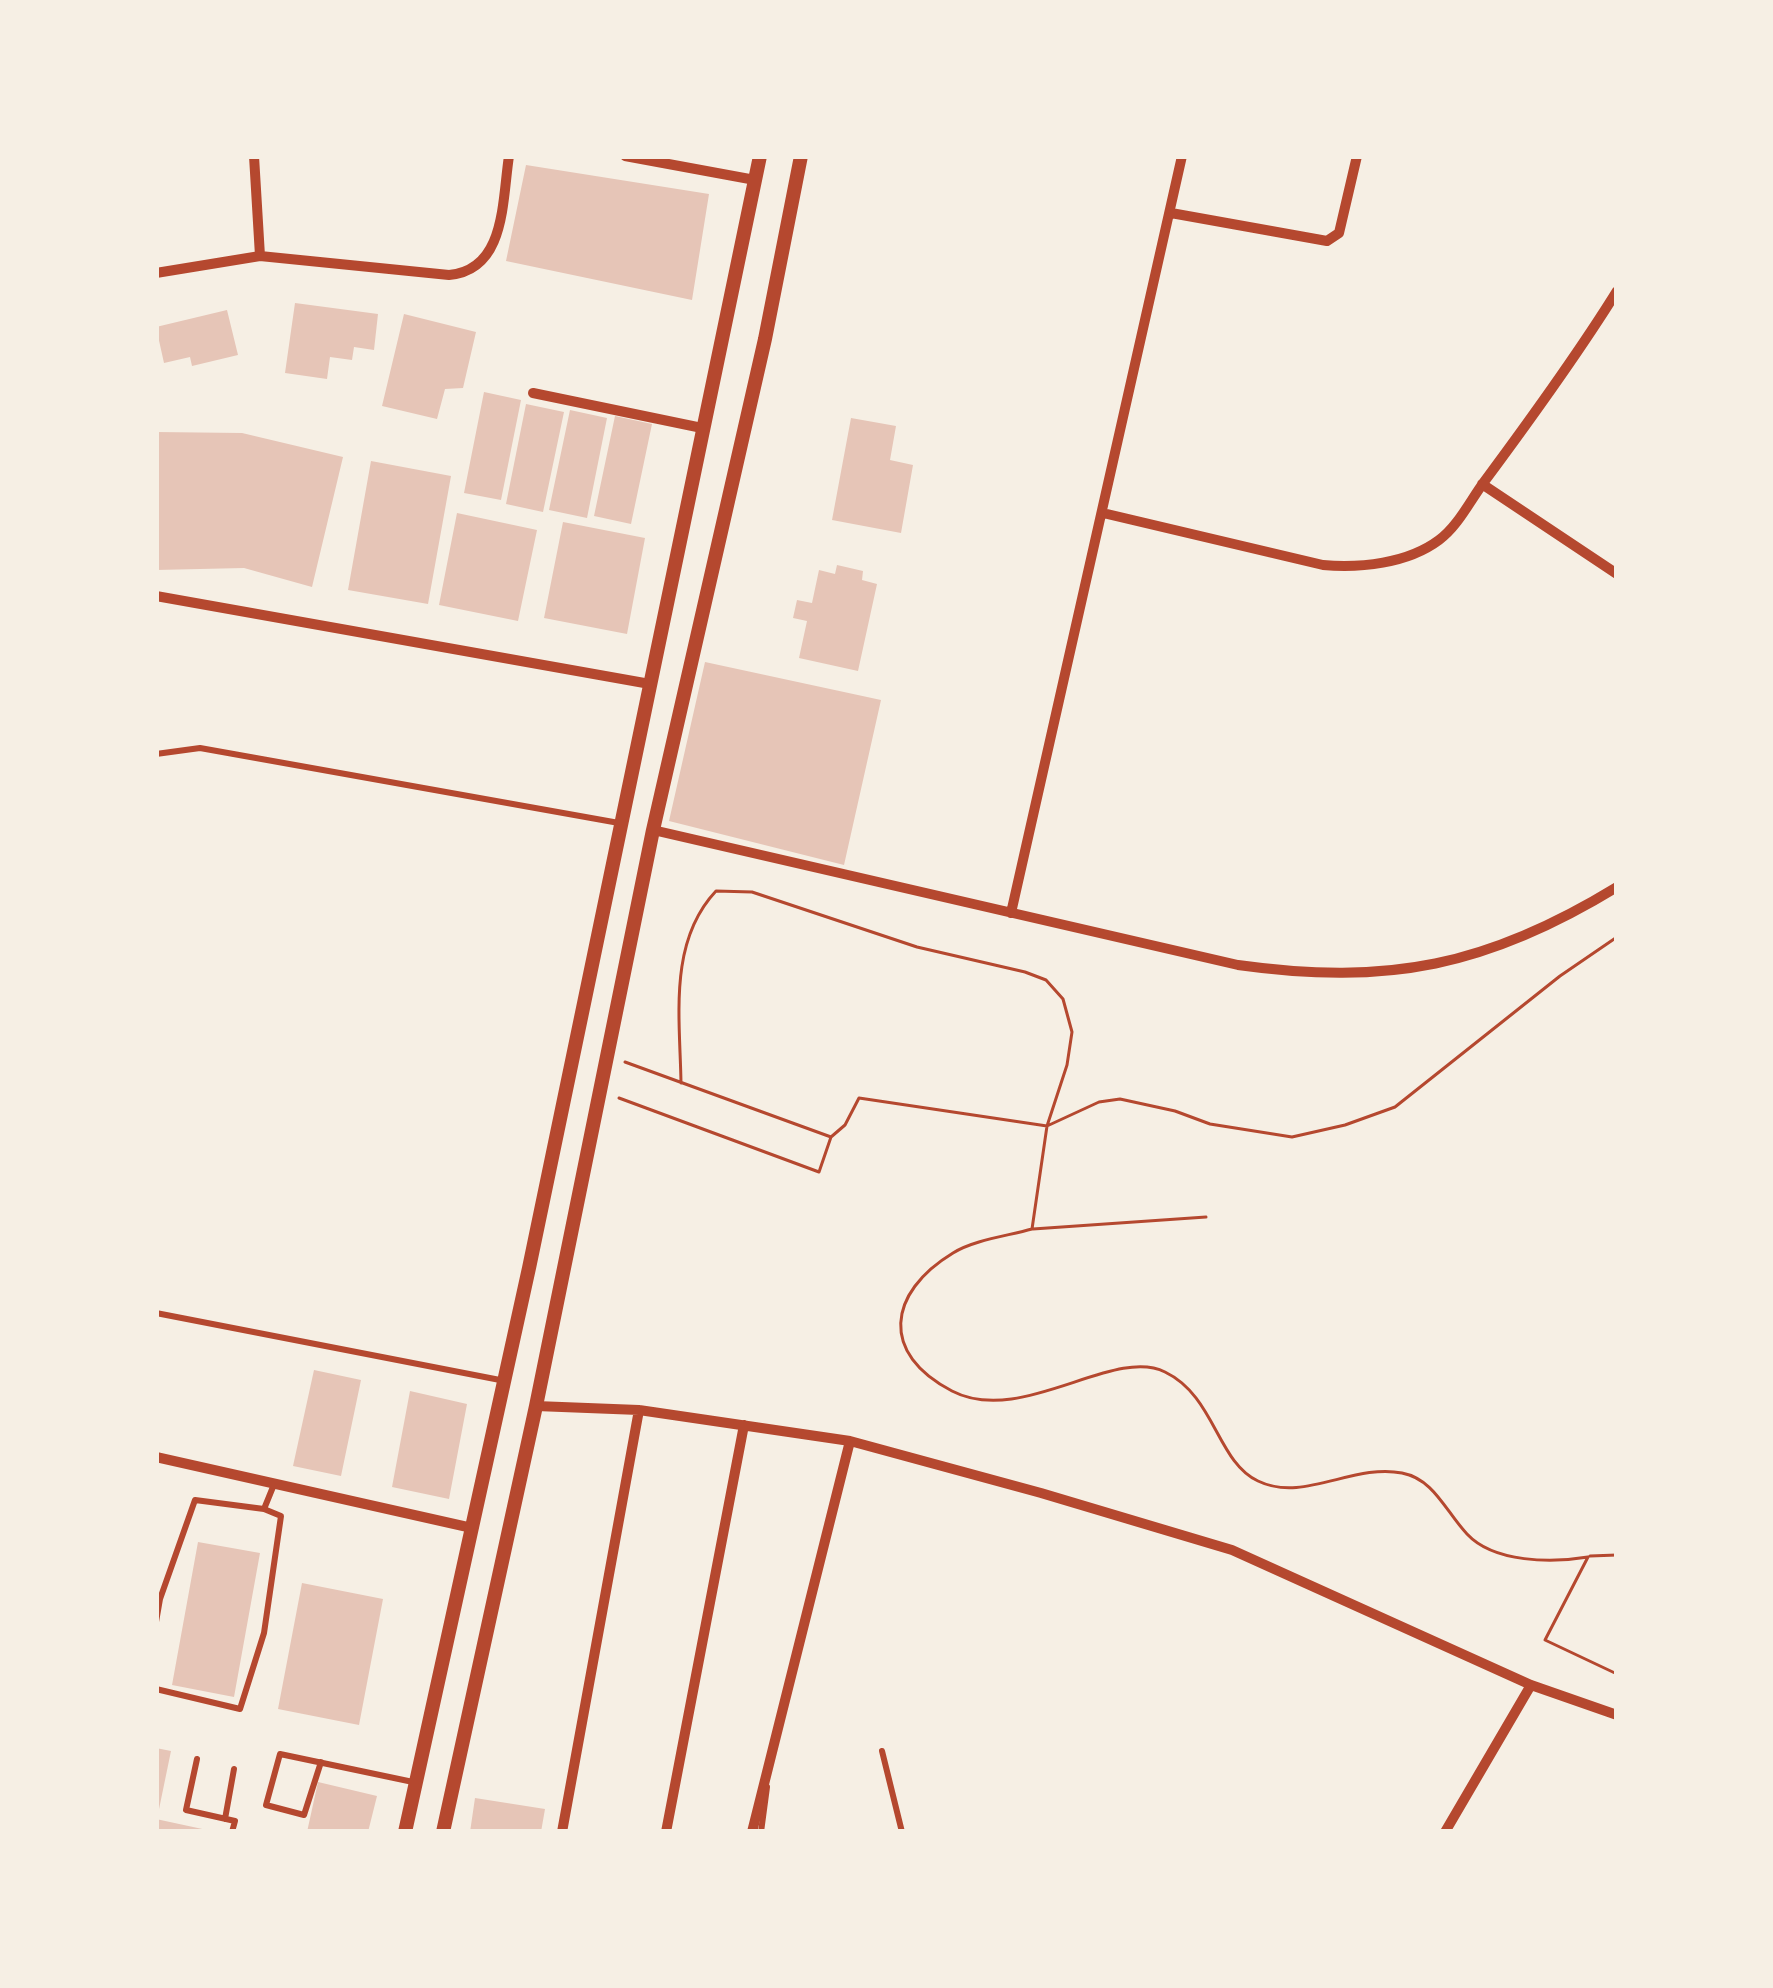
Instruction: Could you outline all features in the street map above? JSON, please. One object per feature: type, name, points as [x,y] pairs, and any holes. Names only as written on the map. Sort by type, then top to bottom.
[{"type":"street","points":[[254,156],[260,256]]},
{"type":"street","points":[[156,273],[260,256],[449,275],[470,273],[486,258],[500,226],[508,156]]},
{"type":"street","points":[[625,156],[755,180]]},
{"type":"street","points":[[405,1832],[760,156]]},
{"type":"street","points":[[443,1832],[536,1406],[653,830],[765,339],[800,156]]},
{"type":"street","points":[[1171,213],[1327,241],[1339,232],[1357,156]]},
{"type":"street","points":[[1011,913],[1171,213],[1179,157]]},
{"type":"street","points":[[1102,513],[1323,565],[1354,567],[1421,551],[1439,540],[1522,433],[1617,291]]},
{"type":"street","points":[[532,394],[702,428]]},
{"type":"street","points":[[1482,484],[1617,574]]},
{"type":"street","points":[[156,596],[650,684]]},
{"type":"street","points":[[653,830],[1294,973],[1456,962],[1559,920],[1617,887]]},
{"type":"street","points":[[536,1406],[639,1410],[850,1442],[1041,1493],[1232,1550],[1531,1685],[1617,1715]]},
{"type":"street","points":[[562,1832],[639,1410]]},
{"type":"street","points":[[665,1832],[745,1425]]},
{"type":"street","points":[[757,1832],[850,1442]]},
{"type":"street","points":[[156,1456],[472,1528]]},
{"type":"street","points":[[1445,1832],[1531,1685]]},
{"type":"lane","points":[[156,754],[200,748],[621,824]]},
{"type":"lane","points":[[156,1313],[504,1381]]},
{"type":"lane","points":[[265,1509],[275,1482]]},
{"type":"lane","points":[[156,1622],[195,1500],[265,1509],[281,1516],[264,1633],[240,1709],[156,1689]]},
{"type":"lane","points":[[882,1751],[902,1832]]},
{"type":"lane","points":[[321,1762],[304,1815],[266,1805],[280,1754],[321,1762],[416,1783]]},
{"type":"lane","points":[[197,1760],[186,1810],[236,1821],[232,1832]]},
{"type":"lane","points":[[225,1819],[234,1769]]},
{"type":"lane","points":[[757,1832],[766,1811],[768,1772]]},
{"type":"path","points":[[681,1083],[680,976],[698,910],[716,891],[752,892],[917,947],[1046,980],[1063,999],[1072,1032],[1048,1126],[1031,1229]]},
{"type":"path","points":[[600,1090],[819,1172],[831,1137],[859,1098],[1048,1126],[1100,1102],[1120,1099],[1210,1124],[1292,1137],[1395,1107],[1560,976],[1617,937]]},
{"type":"path","points":[[607,1056],[831,1137]]},
{"type":"path","points":[[1207,1216],[1031,1229],[956,1250],[922,1276],[902,1306],[901,1342],[922,1372],[956,1394],[991,1401],[1028,1397],[1141,1366],[1163,1370],[1188,1387],[1210,1414],[1239,1469],[1260,1483],[1291,1488],[1359,1473],[1405,1473],[1427,1484],[1468,1536],[1489,1549],[1558,1562],[1617,1556]]},
{"type":"path","points":[[1588,1556],[1545,1640],[1617,1674]]},
{"type":"building","points":[[526,165],[709,194],[692,300],[506,261]]},
{"type":"building","points":[[295,303],[378,314],[374,350],[354,347],[352,360],[330,357],[327,379],[285,373]]},
{"type":"building","points":[[227,310],[238,355],[192,366],[190,357],[164,363],[156,327]]},
{"type":"building","points":[[404,314],[476,332],[463,388],[445,389],[437,419],[382,406]]},
{"type":"building","points":[[484,392],[521,400],[501,500],[464,493]]},
{"type":"building","points":[[526,404],[564,412],[543,512],[506,504]]},
{"type":"building","points":[[570,410],[607,418],[587,518],[549,510]]},
{"type":"building","points":[[615,416],[652,424],[631,524],[594,516]]},
{"type":"building","points":[[851,418],[896,426],[890,460],[913,465],[901,533],[832,520]]},
{"type":"building","points":[[156,432],[242,433],[343,457],[312,587],[244,568],[156,570]]},
{"type":"building","points":[[371,461],[451,476],[428,604],[348,590]]},
{"type":"building","points":[[457,513],[537,530],[518,621],[439,605]]},
{"type":"building","points":[[563,522],[645,538],[627,634],[544,618]]},
{"type":"building","points":[[837,565],[863,571],[862,580],[877,584],[858,671],[799,658],[807,621],[793,618],[797,600],[812,603],[819,570],[835,574]]},
{"type":"building","points":[[705,662],[881,700],[844,865],[669,821]]},
{"type":"building","points":[[314,1370],[361,1380],[341,1476],[293,1466]]},
{"type":"building","points":[[410,1391],[467,1404],[449,1499],[392,1487]]},
{"type":"building","points":[[198,1542],[260,1553],[234,1697],[172,1685]]},
{"type":"building","points":[[302,1583],[383,1599],[359,1725],[278,1709]]},
{"type":"building","points":[[156,1748],[171,1751],[158,1814],[156,1814]]},
{"type":"building","points":[[318,1782],[377,1796],[368,1832],[307,1832]]},
{"type":"building","points":[[475,1798],[545,1809],[541,1832],[470,1832]]},
{"type":"building","points":[[156,1819],[207,1830],[207,1832],[156,1832]]}]
